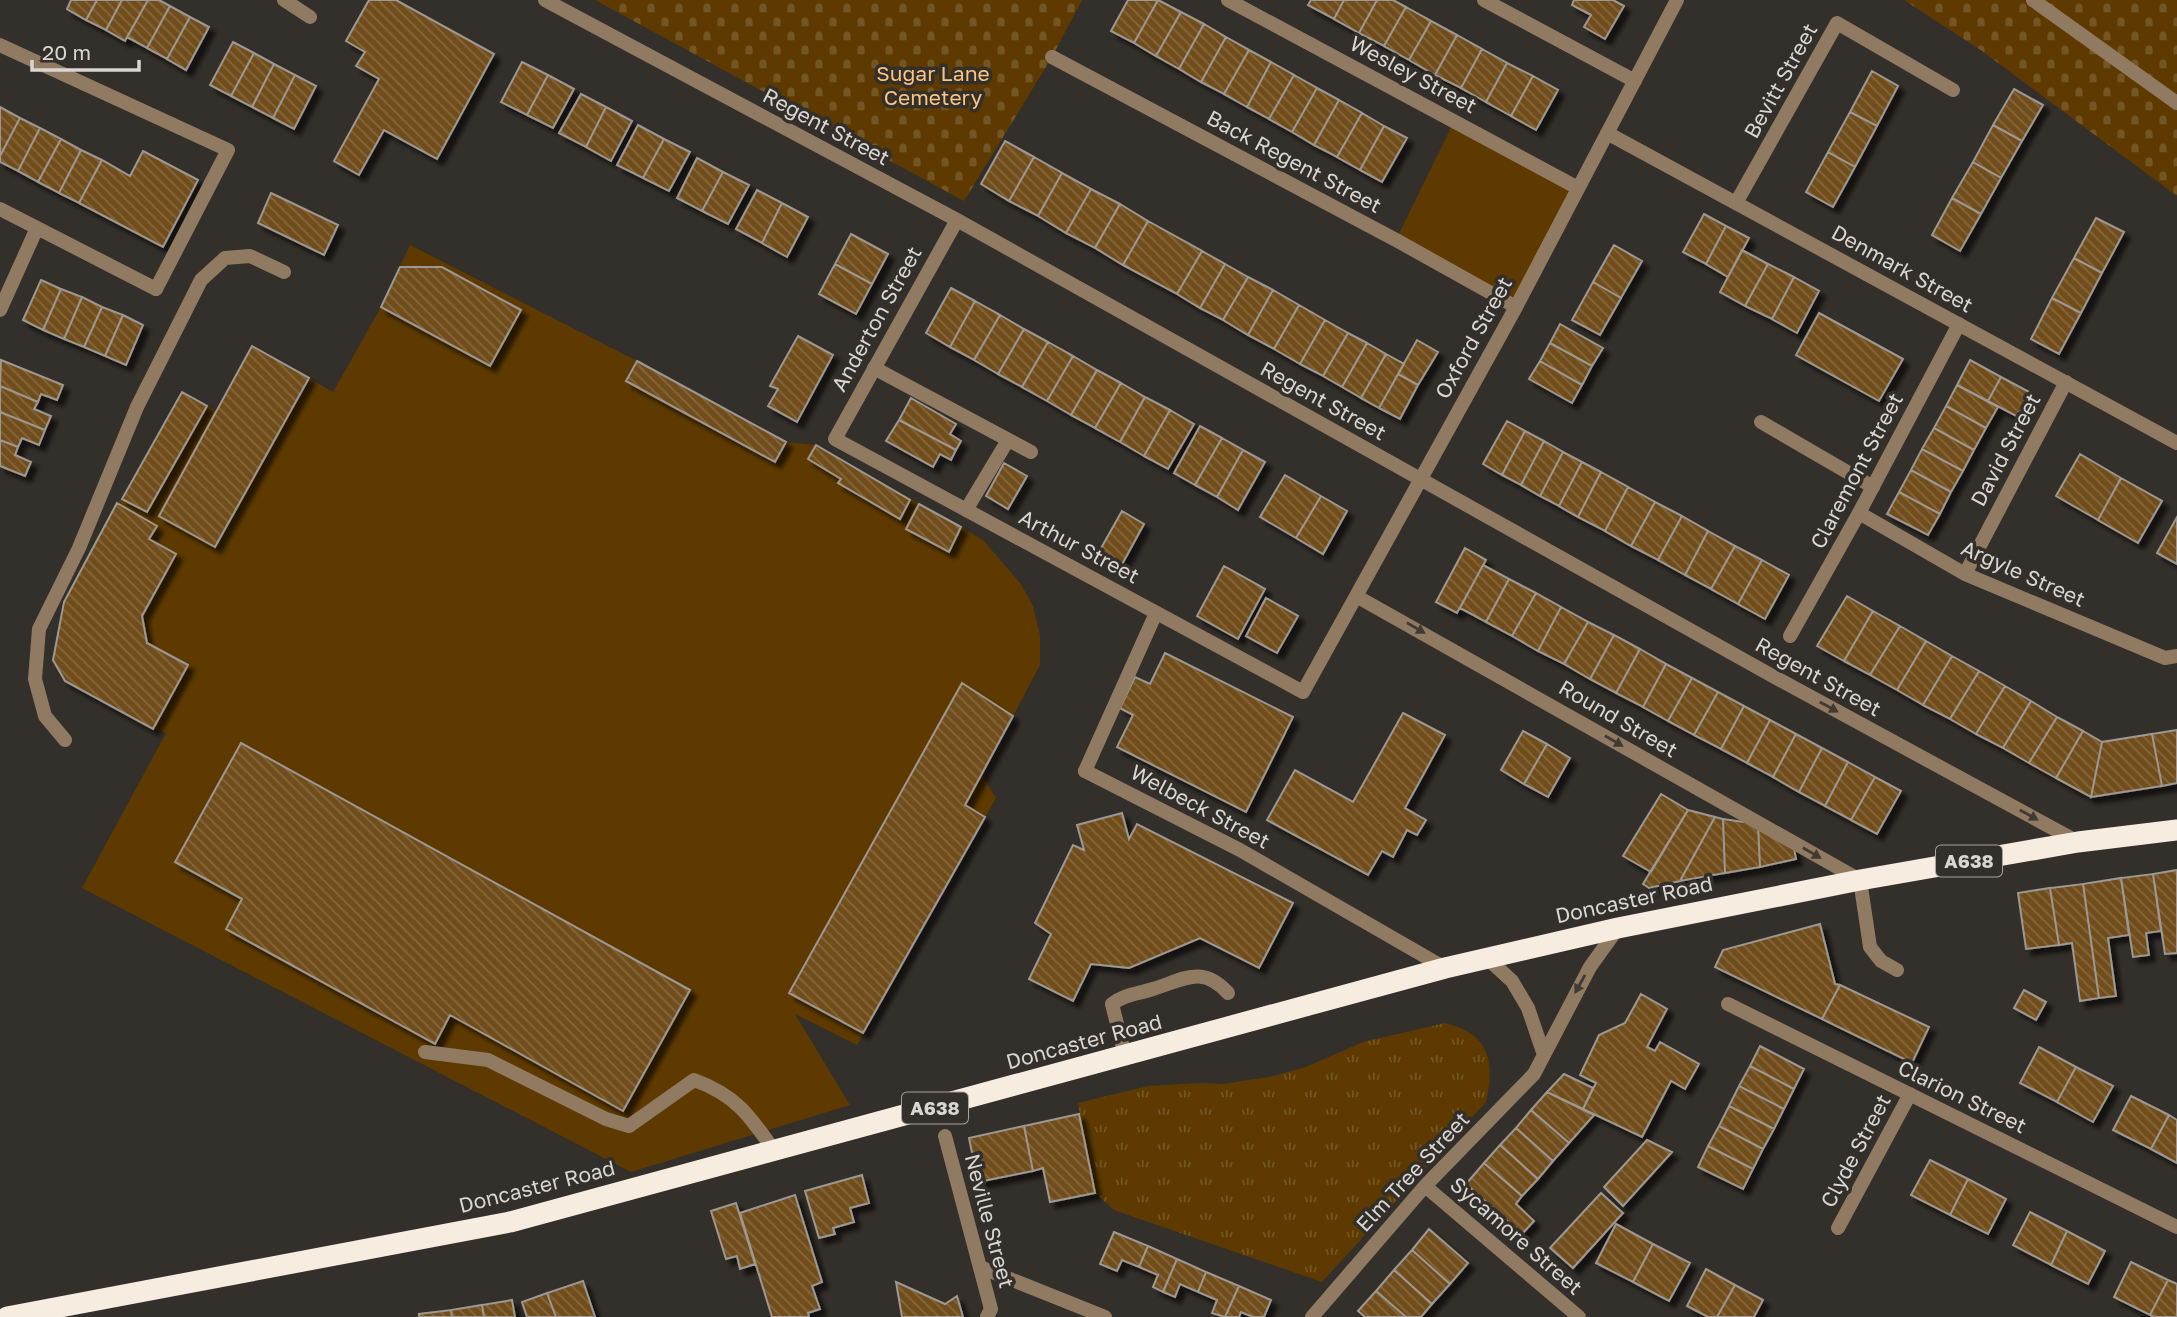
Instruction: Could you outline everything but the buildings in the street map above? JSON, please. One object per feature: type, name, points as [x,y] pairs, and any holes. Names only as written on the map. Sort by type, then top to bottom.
[{"type":"highway","name":"Doncaster Road","points":[[7,1317],[48,1314],[510,1222],[1445,968],[1618,928],[1860,880],[2078,842],[2177,830]]},
{"type":"street","points":[[284,0],[310,17]]},
{"type":"street","name":"Regent Street","points":[[545,0],[957,220],[1769,674],[2078,842]]},
{"type":"street","name":"Wesley Street","points":[[1228,0],[1578,188]]},
{"type":"street","points":[[1484,0],[1635,82]]},
{"type":"street","name":"Oxford Street","points":[[1303,692],[1516,307],[1677,0]]},
{"type":"street","points":[[2034,0],[2177,103]]},
{"type":"street","name":"Bevitt Street","points":[[1736,203],[1837,23],[1953,90]]},
{"type":"street","points":[[0,45],[228,150],[156,289],[0,209]]},
{"type":"street","name":"Back Regent Street","points":[[1052,57],[1516,307]]},
{"type":"street","name":"Denmark Street","points":[[1607,133],[2177,443]]},
{"type":"street","name":"Anderton Street","points":[[835,439],[957,220]]},
{"type":"street","points":[[0,310],[37,228]]},
{"type":"street","points":[[65,740],[45,716],[35,680],[39,629],[79,548],[137,407],[201,280],[225,258],[250,256],[284,272]]},
{"type":"street","name":"Claremont Street","points":[[1790,636],[1959,324]]},
{"type":"street","points":[[874,368],[1031,452]]},
{"type":"street","name":"David Street","points":[[1965,574],[2066,382]]},
{"type":"street","points":[[1761,422],[1873,487]]},
{"type":"street","name":"Arthur Street","points":[[835,439],[1303,692]]},
{"type":"street","points":[[966,510],[1008,440]]},
{"type":"street","name":"Argyle Street","points":[[1859,513],[1965,574],[2165,658],[2177,656]]},
{"type":"street","name":"Round Street","points":[[1356,596],[1860,880]]},
{"type":"street","name":"Welbeck Street","points":[[1156,613],[1086,771],[1240,850],[1445,968]]},
{"type":"street","points":[[1860,880],[1870,947],[1881,961],[1896,970]]},
{"type":"street","name":"Elm Tree Street","points":[[1312,1317],[1425,1185],[1534,1073],[1590,967],[1618,928]]},
{"type":"street","points":[[1487,958],[1512,981],[1528,1008],[1544,1055]]},
{"type":"street","points":[[1125,1056],[1112,1004],[1122,996],[1153,989],[1184,976],[1202,977],[1220,985],[1228,993]]},
{"type":"street","name":"Clarion Street","points":[[1728,1004],[2177,1227]]},
{"type":"street","points":[[425,1052],[488,1059],[606,1119],[629,1126],[694,1080],[718,1088],[748,1114],[775,1152]]},
{"type":"street","name":"Clyde Street","points":[[1838,1228],[1910,1094]]},
{"type":"street","name":"Neville Street","points":[[945,1136],[991,1309],[987,1317]]},
{"type":"street","name":"Sycamore Street","points":[[1425,1185],[1579,1317]]},
{"type":"street","points":[[980,1267],[1105,1317]]},
{"type":"green space","name":"Sugar Lane Cemetery","points":[[595,0],[1082,0],[1052,57],[964,201]]},
{"type":"green space","points":[[1904,0],[2177,0],[2177,196],[1982,51]]},
{"type":"green space","points":[[1454,121],[1578,188],[1516,307],[1396,240]]},
{"type":"green space","points":[[410,245],[637,361],[786,442],[816,445],[961,527],[983,540],[1021,584],[1033,606],[1040,635],[1040,665],[982,775],[996,798],[857,1045],[795,1014],[850,1105],[631,1172],[82,888],[166,733],[153,729],[65,681],[53,660],[64,602],[117,503],[122,499],[182,392],[217,411],[252,346],[333,392],[381,307]]},
{"type":"green space","points":[[1445,1023],[1472,1034],[1486,1051],[1490,1074],[1486,1102],[1322,1282],[1114,1210],[1095,1193],[1078,1103],[1148,1086],[1222,1084],[1270,1077],[1306,1067],[1363,1042]]}]
